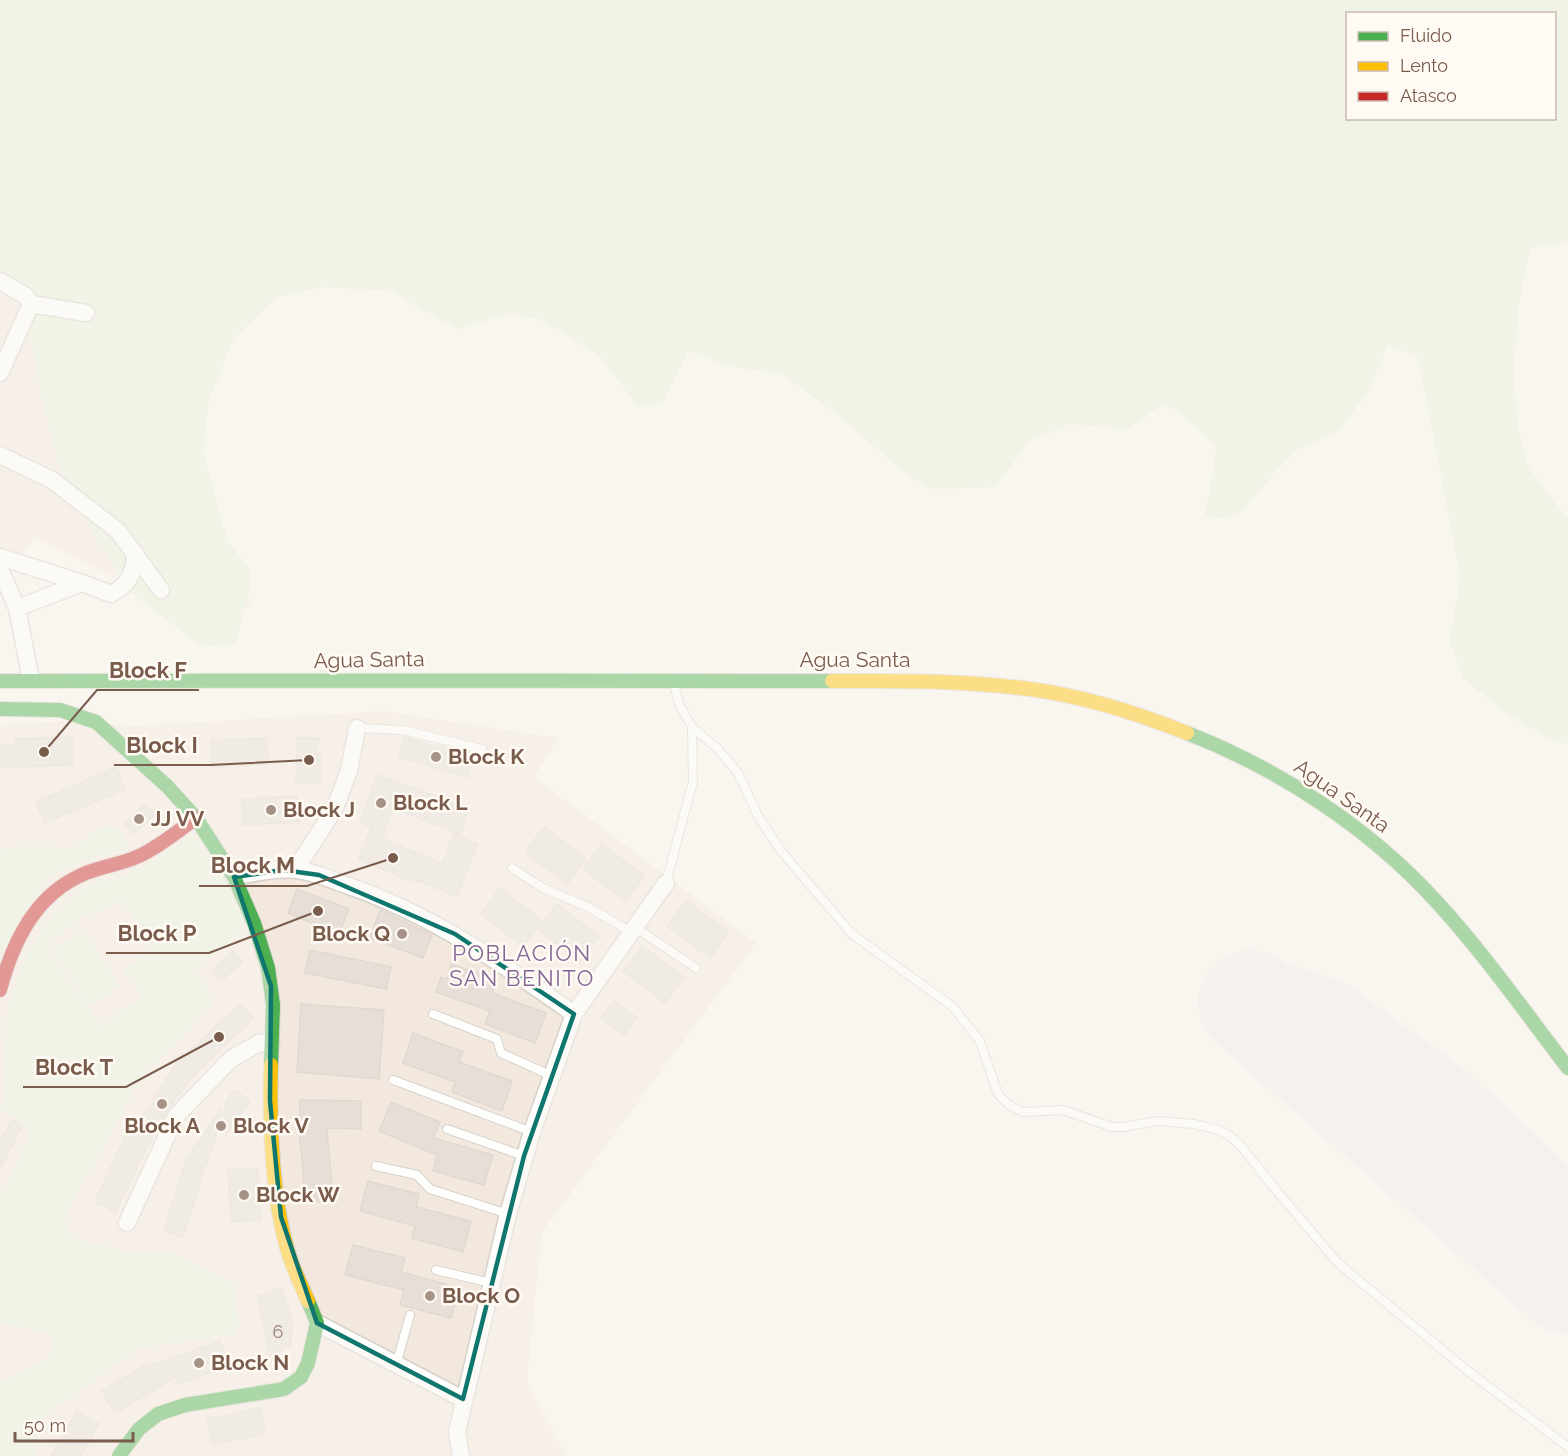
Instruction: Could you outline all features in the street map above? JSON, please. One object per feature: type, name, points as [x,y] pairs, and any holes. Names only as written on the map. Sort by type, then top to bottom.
[{"type":"main road","name":"Agua Santa","points":[[0,681],[303,682],[528,679],[887,681],[987,684],[1031,689],[1109,706],[1154,720],[1220,746],[1253,762],[1347,821],[1407,872],[1461,929],[1568,1068]]},
{"type":"main road","points":[[0,709],[60,710],[96,722],[160,779],[196,818],[234,877],[254,923],[268,968],[273,1005],[272,1133],[281,1217],[290,1257],[317,1323],[309,1363],[295,1382],[277,1390],[185,1405],[158,1414],[135,1434],[119,1456]]},
{"type":"main road","points":[[0,990],[23,928],[39,906],[61,885],[84,873],[141,855],[196,818]]},
{"type":"street","points":[[0,280],[26,296],[31,304],[86,313]]},
{"type":"street","points":[[0,373],[31,304]]},
{"type":"street","points":[[0,455],[52,480],[118,531],[161,591]]},
{"type":"street","points":[[0,557],[111,594],[124,588],[134,569],[136,554]]},
{"type":"street","points":[[0,569],[17,608],[31,680]]},
{"type":"street","points":[[17,608],[82,583]]},
{"type":"street","points":[[295,870],[334,810],[349,771],[357,728]]},
{"type":"street","points":[[234,877],[295,870],[319,875],[364,891],[430,921],[479,948],[574,1014]]},
{"type":"street","points":[[461,1456],[457,1432],[463,1399],[508,1214],[524,1156],[574,1014],[666,883]]},
{"type":"street","points":[[127,1223],[176,1116],[231,1059],[259,1043],[271,1042]]},
{"type":"street","points":[[317,1323],[463,1399]]},
{"type":"lane","points":[[673,681],[679,704],[692,728],[718,749],[738,773],[758,816],[781,852],[852,934],[953,1007],[980,1041],[998,1094],[1009,1105],[1023,1112],[1063,1110],[1112,1127],[1158,1121],[1219,1130],[1241,1146],[1338,1263],[1468,1371],[1568,1447]]},
{"type":"lane","points":[[357,728],[403,730],[482,749]]},
{"type":"lane","points":[[666,883],[693,781],[692,728]]},
{"type":"lane","points":[[512,868],[543,888],[588,907],[634,931],[696,968]]},
{"type":"lane","points":[[433,1014],[497,1039],[501,1053],[552,1076]]},
{"type":"lane","points":[[393,1080],[532,1132]]},
{"type":"lane","points":[[447,1129],[524,1156]]},
{"type":"lane","points":[[376,1166],[417,1175],[430,1189],[508,1214]]},
{"type":"lane","points":[[436,1270],[491,1283]]},
{"type":"lane","points":[[396,1365],[410,1315]]},
{"type":"highlighted area","points":[[283,870],[319,875],[455,934],[574,1014],[524,1156],[463,1399],[317,1323],[281,1217],[270,1101],[271,986],[234,877]]},
{"type":"shaded area","points":[[0,236],[181,491],[252,604],[204,633],[139,533],[114,578],[34,538],[18,559],[0,555]]},
{"type":"shaded area","points":[[384,711],[559,738],[534,777],[756,943],[542,1232],[527,1381],[566,1456],[0,1456],[0,725],[62,721],[134,726]]},
{"type":"green space","points":[[0,0],[1568,0],[1568,242],[1531,248],[1520,297],[1515,385],[1521,439],[1527,462],[1545,491],[1568,517],[1568,745],[1543,735],[1506,713],[1464,679],[1450,643],[1460,575],[1418,357],[1388,345],[1369,389],[1340,431],[1298,449],[1244,509],[1225,519],[1205,516],[1216,447],[1185,417],[1164,403],[1128,429],[1069,424],[1028,442],[996,487],[930,489],[905,473],[833,411],[781,374],[726,366],[688,351],[663,403],[639,408],[599,355],[540,319],[510,313],[458,329],[390,291],[322,287],[277,297],[233,339],[209,400],[203,452],[228,542],[250,569],[250,589],[237,644],[202,647],[130,592],[64,486],[41,395],[24,298],[0,276]]},
{"type":"green space","points":[[112,825],[118,829],[128,843],[127,848],[112,854],[98,855],[52,875],[41,887],[0,953],[0,850],[25,846],[76,848],[96,830]]},
{"type":"green space","points":[[185,838],[195,838],[229,886],[247,927],[197,969],[190,970],[198,976],[216,999],[182,1038],[144,1073],[64,1218],[72,1238],[139,1254],[177,1254],[234,1285],[239,1324],[235,1334],[140,1348],[49,1412],[36,1430],[37,1456],[0,1456],[0,1382],[46,1360],[54,1348],[53,1341],[38,1331],[0,1325],[0,1190],[8,1183],[31,1130],[1,1110],[5,1082],[7,1013],[18,974],[31,946],[60,906],[70,897],[101,880],[113,880],[159,857]],"holes":[[[122,901],[154,945],[124,971],[142,995],[102,1027],[47,951],[50,941],[82,918]]]},
{"type":"green space","points":[[83,929],[121,986],[90,1007],[52,950]]},
{"type":"building","points":[[72,737],[73,765],[0,767],[0,746],[15,745],[14,739]]},
{"type":"building","name":"Block K","points":[[404,737],[472,757],[467,777],[399,757]]},
{"type":"building","points":[[267,738],[268,764],[212,767],[211,741]]},
{"type":"building","points":[[297,738],[320,738],[315,752],[321,754],[321,783],[296,783]]},
{"type":"building","points":[[116,767],[125,789],[45,823],[36,802]]},
{"type":"building","points":[[377,775],[470,808],[460,834],[393,808],[382,838],[442,864],[454,834],[478,844],[457,896],[417,880],[416,883],[358,859],[372,827],[360,822]]},
{"type":"building","name":"Block J","points":[[298,796],[299,822],[243,825],[242,799]]},
{"type":"building","name":"JJ VV","points":[[145,804],[155,814],[133,834],[124,823]]},
{"type":"building","points":[[544,827],[586,859],[567,884],[525,852]]},
{"type":"building","points":[[602,844],[644,876],[625,901],[583,869]]},
{"type":"building","points":[[500,888],[542,921],[523,946],[481,914]]},
{"type":"building","points":[[297,889],[349,909],[339,934],[288,913]]},
{"type":"building","points":[[686,901],[729,932],[710,958],[667,926]]},
{"type":"building","points":[[557,904],[599,937],[580,962],[537,929]]},
{"type":"building","name":"Block Q","points":[[380,910],[432,935],[423,958],[370,938]]},
{"type":"building","points":[[642,946],[684,977],[665,1003],[623,971]]},
{"type":"building","points":[[310,950],[391,967],[386,989],[305,973]]},
{"type":"building","points":[[233,951],[242,962],[221,981],[211,971]]},
{"type":"building","points":[[451,964],[497,980],[492,993],[546,1013],[535,1043],[485,1024],[490,1011],[436,992],[441,977],[447,979]]},
{"type":"building","points":[[614,1001],[637,1018],[624,1035],[601,1018]]},
{"type":"building","points":[[240,1004],[254,1018],[190,1079],[168,1109],[116,1212],[95,1202],[125,1137],[129,1138],[176,1064]]},
{"type":"building","points":[[301,1004],[384,1010],[379,1079],[297,1072]]},
{"type":"building","points":[[413,1033],[463,1052],[459,1062],[512,1081],[502,1111],[452,1092],[455,1082],[403,1063]]},
{"type":"building","points":[[234,1090],[250,1101],[226,1135],[225,1104]]},
{"type":"building","points":[[300,1100],[361,1101],[361,1129],[327,1128],[333,1201],[306,1203],[299,1128]]},
{"type":"building","points":[[391,1102],[440,1122],[433,1138],[493,1155],[484,1185],[433,1171],[437,1155],[379,1131]]},
{"type":"building","points":[[220,1110],[223,1112],[207,1163],[201,1172],[204,1172],[183,1237],[164,1231],[186,1159]]},
{"type":"building","points":[[12,1119],[23,1125],[0,1168],[0,1141]]},
{"type":"building","name":"Block W","points":[[258,1168],[261,1220],[231,1222],[228,1170]]},
{"type":"building","points":[[368,1181],[419,1194],[416,1207],[471,1221],[463,1252],[412,1238],[415,1226],[360,1211]]},
{"type":"building","points":[[353,1245],[405,1258],[401,1272],[460,1288],[451,1318],[400,1305],[404,1290],[345,1275]]},
{"type":"building","points":[[281,1288],[292,1318],[291,1346],[282,1346],[281,1354],[269,1355],[258,1296]]},
{"type":"building","points":[[220,1341],[229,1366],[178,1384],[176,1377],[115,1413],[102,1391],[148,1363],[150,1366]]},
{"type":"building","points":[[260,1408],[265,1433],[213,1445],[207,1419]]},
{"type":"building","points":[[77,1411],[99,1424],[81,1456],[51,1456]]},
{"type":"taxiway","points":[[1251,1003],[1290,986],[1339,1004],[1449,1084],[1568,1195]]},
{"type":"runway","points":[[1251,1003],[1568,1281]]},
{"type":"traffic: fast","points":[[0,681],[832,681]]},
{"type":"traffic: fast","points":[[0,709],[60,710],[96,722],[167,786],[196,818],[234,877],[254,923],[268,968],[273,1005],[271,1065]]},
{"type":"traffic: fast","points":[[1187,733],[1288,782],[1381,848],[1409,873],[1453,920],[1568,1068]]},
{"type":"traffic: fast","points":[[119,1456],[139,1429],[158,1414],[185,1405],[284,1389],[301,1377],[308,1363],[317,1323],[308,1301]]},
{"type":"traffic: slow","points":[[832,681],[956,683],[1029,689],[1110,706],[1187,733]]},
{"type":"traffic: slow","points":[[271,1065],[271,1137],[279,1213],[290,1258],[308,1301]]},
{"type":"traffic: jam","points":[[0,990],[20,937],[40,906],[53,893],[86,873],[139,856],[196,818]]},
{"type":"place","name":"Block F","points":[[44,752]]},
{"type":"place","name":"Block K","points":[[436,757]]},
{"type":"place","name":"Block I","points":[[309,760]]},
{"type":"place","name":"Block L","points":[[381,803]]},
{"type":"place","name":"Block J","points":[[271,810]]},
{"type":"place","name":"JJ VV","points":[[139,819]]},
{"type":"place","name":"Block M","points":[[393,858]]},
{"type":"place","name":"Block P","points":[[318,911]]},
{"type":"place","name":"Block Q","points":[[402,934]]},
{"type":"place","name":"Block T","points":[[219,1037]]},
{"type":"place","name":"Block A","points":[[162,1104]]},
{"type":"place","name":"Block V","points":[[221,1126]]},
{"type":"place","name":"Block W","points":[[244,1195]]},
{"type":"place","name":"Block O","points":[[430,1296]]},
{"type":"place","name":"Block N","points":[[199,1363]]},
{"type":"district","name":"POBLACIÓN SAN BENITO","points":[[522,966]]}]
